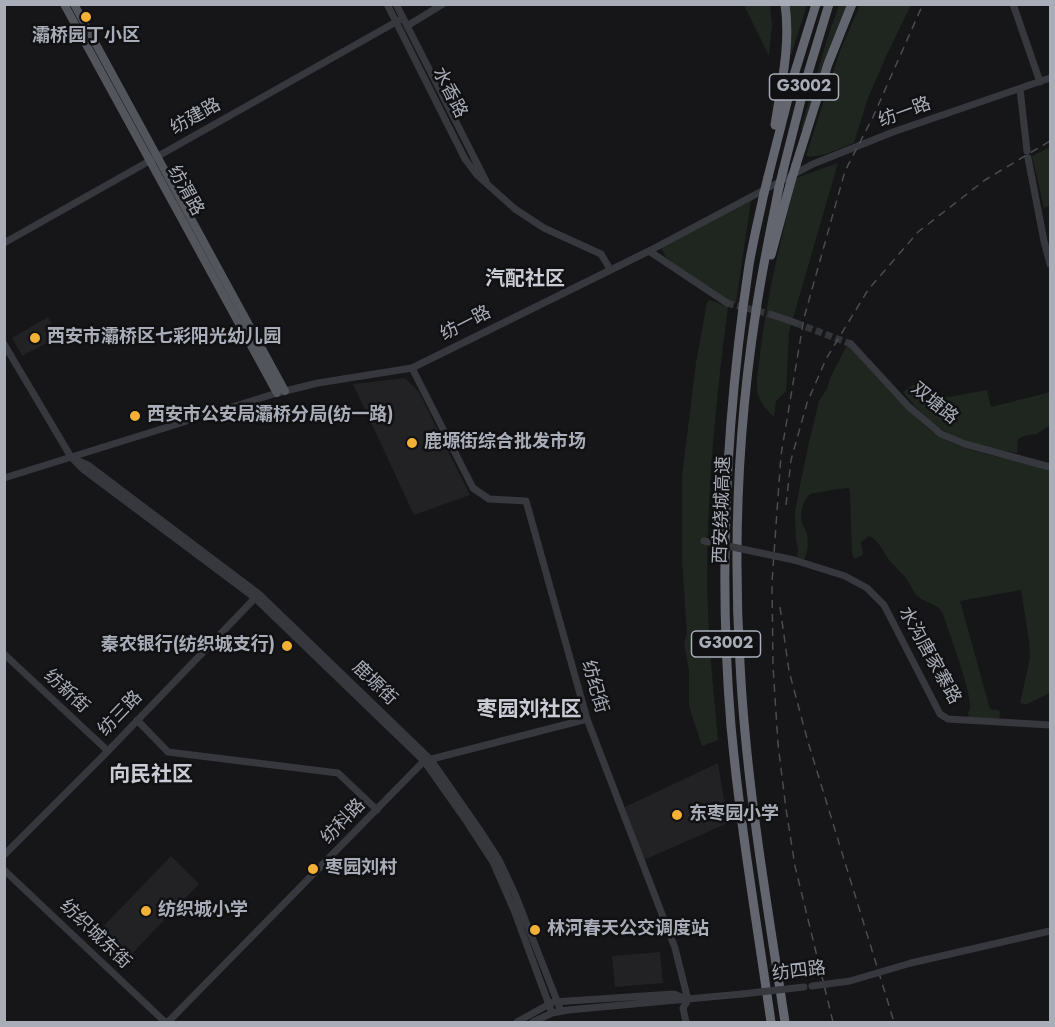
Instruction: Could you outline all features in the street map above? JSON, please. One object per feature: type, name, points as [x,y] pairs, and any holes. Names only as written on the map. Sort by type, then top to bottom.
[{"type":"highway","points":[[770,166],[786,50],[785,4]]},
{"type":"highway","name":"西安绕城高速","points":[[771,1023],[732,736],[724,566],[729,432],[733,383],[749,264],[770,166],[816,4]]},
{"type":"highway","name":"西安绕城高速","points":[[785,1023],[752,791],[740,663],[737,562],[740,479],[745,399],[756,310],[779,187],[806,80],[829,4]]},
{"type":"highway","points":[[756,310],[796,165],[828,64],[852,4]]},
{"type":"main road","name":"纺渭路","points":[[64,4],[153,158],[281,392]]},
{"type":"main road","name":"纺渭路","points":[[74,4],[153,158]]},
{"type":"street","name":"水香路","points":[[387,4],[399,20],[468,165],[515,209],[537,224],[601,254],[610,269]]},
{"type":"street","points":[[407,26],[443,4]]},
{"type":"street","points":[[1013,4],[1040,82]]},
{"type":"street","name":"水香路","points":[[398,5],[399,20],[407,26],[491,188]]},
{"type":"street","name":"纺建路","points":[[4,243],[399,20]]},
{"type":"street","name":"纺一路","points":[[4,478],[281,392],[318,383],[412,368],[649,250],[813,164],[893,132],[1050,78]]},
{"type":"street","points":[[1020,88],[1027,155],[1050,264]]},
{"type":"street","points":[[649,250],[727,303]]},
{"type":"street","points":[[773,315],[796,323]]},
{"type":"street","name":"鹿塬街","points":[[4,344],[71,458],[84,470],[257,596],[428,761],[479,829],[499,860],[515,894],[561,1011]]},
{"type":"street","name":"双塘路","points":[[851,344],[909,407],[941,434],[966,444],[1050,467]]},
{"type":"street","name":"纺纪街","points":[[412,368],[473,488],[489,500],[526,501],[587,719],[675,948],[688,1000],[682,1008],[686,1023]]},
{"type":"street","name":"水沟唐家寨路","points":[[704,541],[794,560],[845,576],[867,588],[884,605],[940,714],[948,719],[1050,725]]},
{"type":"street","name":"纺三路","points":[[4,855],[257,596]]},
{"type":"street","name":"纺新街","points":[[4,654],[108,750]]},
{"type":"street","points":[[428,761],[587,719]]},
{"type":"street","points":[[137,720],[168,752],[338,773],[376,810]]},
{"type":"street","name":"鹿塬街","points":[[428,761],[493,862],[514,910],[552,1013]]},
{"type":"street","name":"纺科路","points":[[166,1023],[376,810],[428,761]]},
{"type":"street","name":"纺织城东街","points":[[4,870],[166,1023]]},
{"type":"street","name":"纺四路","points":[[533,1023],[561,1011],[688,1000],[850,981],[911,963],[1050,931]]},
{"type":"street","name":"纺四路","points":[[517,1023],[557,1001],[674,994],[688,1000]]},
{"type":"shaded area","points":[[744,5],[770,5],[772,24],[769,56]]},
{"type":"shaded area","points":[[788,5],[807,5],[791,55],[789,53]]},
{"type":"shaded area","points":[[839,5],[848,5],[803,130],[801,129]]},
{"type":"shaded area","points":[[860,5],[911,5],[868,98],[854,143],[824,155],[806,156],[840,51]]},
{"type":"shaded area","points":[[1050,147],[1050,206],[1044,208],[1032,156]]},
{"type":"shaded area","points":[[838,163],[789,332],[786,391],[776,401],[774,417],[758,395],[757,374],[771,287],[796,178]]},
{"type":"shaded area","points":[[751,200],[736,303],[729,302],[666,258],[661,247]]},
{"type":"shaded area","points":[[710,300],[728,307],[713,443],[707,546],[708,620],[718,740],[702,746],[689,706],[689,671],[684,642],[687,635],[682,559],[682,476],[696,363],[707,302]]},
{"type":"shaded area","name":"西安市灞桥区七彩阳光幼儿园","points":[[48,317],[58,337],[22,356],[12,338]]},
{"type":"shaded area","points":[[848,343],[917,418],[943,439],[988,455],[1050,467],[1050,693],[1027,704],[1020,703],[1030,658],[1021,590],[960,601],[990,709],[1000,712],[999,719],[969,717],[970,702],[964,677],[942,612],[915,594],[906,578],[873,538],[869,536],[861,542],[863,555],[854,559],[849,488],[810,494],[807,497],[801,518],[807,534],[807,550],[804,560],[797,558],[795,512],[810,438],[819,401]]},
{"type":"shaded area","name":"鹿塬街综合批发市场","points":[[405,378],[419,392],[470,495],[414,515],[353,384]]},
{"type":"shaded area","points":[[913,385],[924,397],[932,400],[987,390],[991,407],[1050,392],[1050,425],[1037,434],[1018,439],[1017,453],[975,444],[946,432],[923,414],[903,392]]},
{"type":"shaded area","name":"东枣园小学","points":[[718,763],[728,823],[644,860],[625,807]]},
{"type":"shaded area","name":"纺织城小学","points":[[171,856],[199,884],[121,965],[93,937]]},
{"type":"shaded area","name":"林河春天公交调度站","points":[[660,952],[663,983],[615,987],[612,956]]},
{"type":"tunnel","points":[[727,303],[773,315]]},
{"type":"tunnel","points":[[796,323],[851,344]]},
{"type":"railway","points":[[833,1022],[795,866],[778,744],[773,666],[772,582],[781,455],[804,318],[845,171],[873,117],[923,4]]},
{"type":"railway","points":[[786,505],[791,460],[807,403],[826,359],[868,290],[918,232],[985,180],[1050,141]]},
{"type":"railway","points":[[780,607],[789,671],[808,742],[894,1022]]},
{"type":"place","name":"灞桥园丁小区","points":[[86,17]]},
{"type":"place","name":"西安市灞桥区七彩阳光幼儿园","points":[[35,338]]},
{"type":"place","name":"西安市公安局灞桥分局(纺一路)","points":[[135,416]]},
{"type":"place","name":"鹿塬街综合批发市场","points":[[412,443]]},
{"type":"place","name":"秦农银行(纺织城支行)","points":[[287,646]]},
{"type":"place","name":"东枣园小学","points":[[677,815]]},
{"type":"place","name":"枣园刘村","points":[[313,869]]},
{"type":"place","name":"纺织城小学","points":[[146,911]]},
{"type":"place","name":"林河春天公交调度站","points":[[535,930]]},
{"type":"district","name":"汽配社区","points":[[525,280]]},
{"type":"district","name":"枣园刘社区","points":[[529,711]]},
{"type":"district","name":"向民社区","points":[[151,776]]}]
